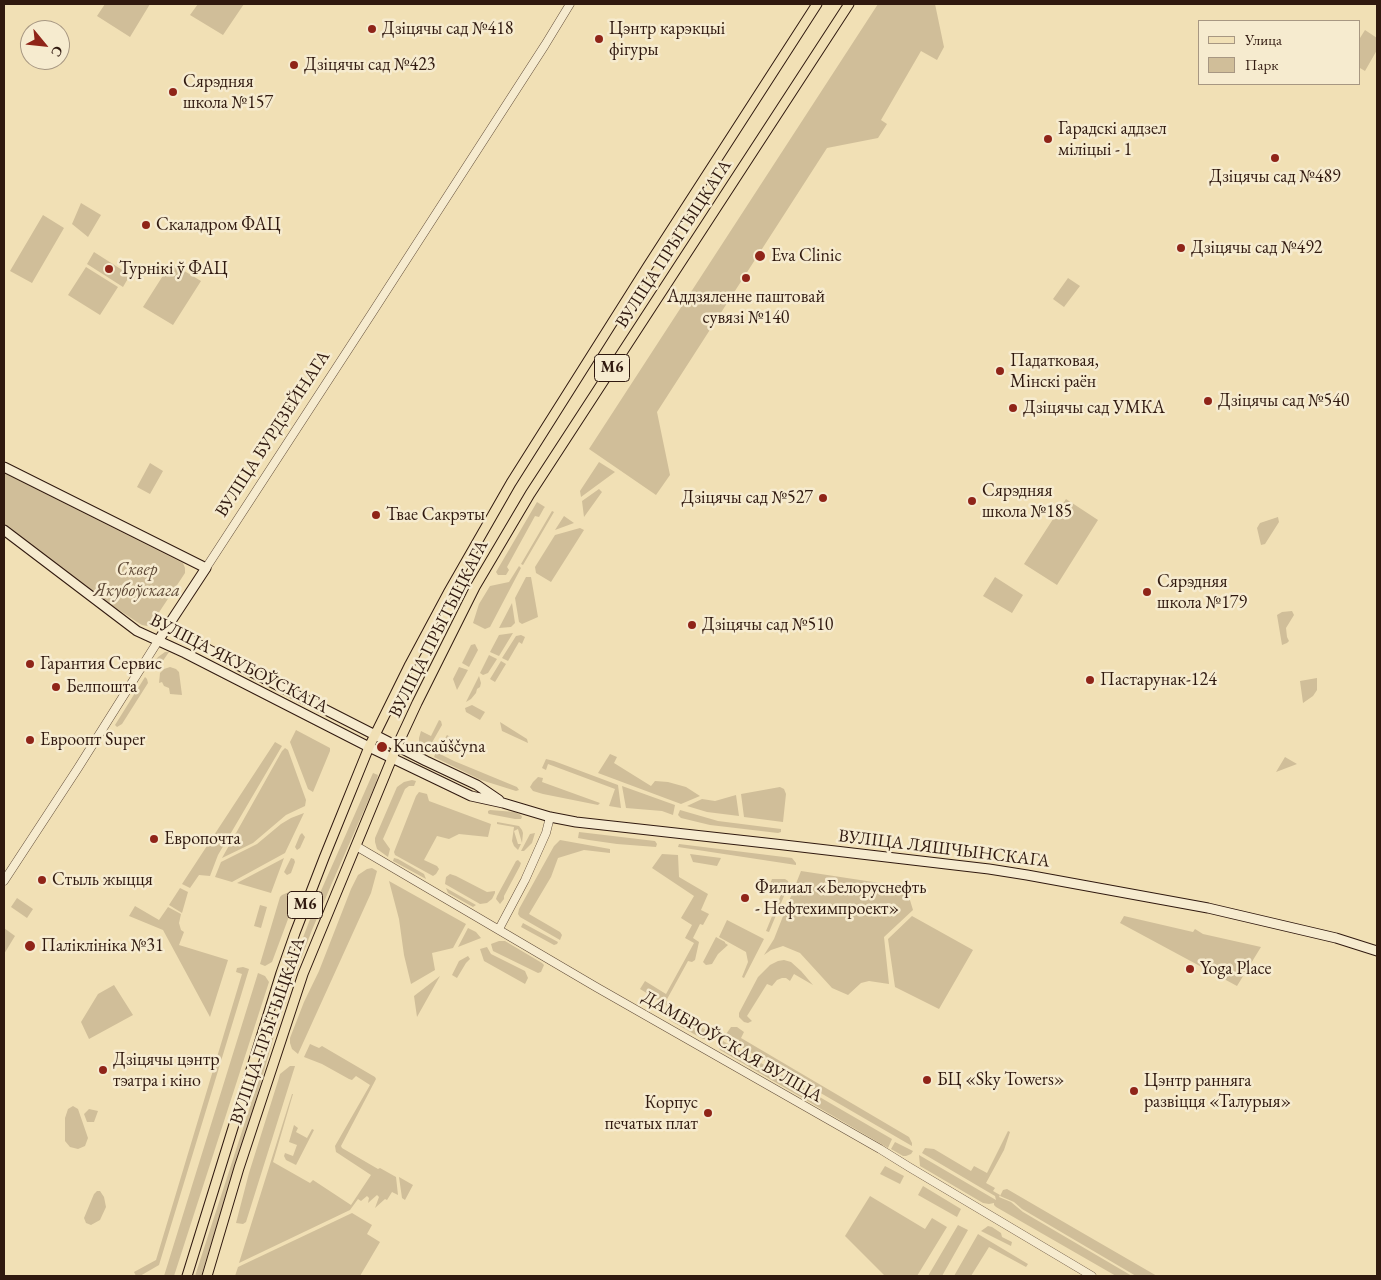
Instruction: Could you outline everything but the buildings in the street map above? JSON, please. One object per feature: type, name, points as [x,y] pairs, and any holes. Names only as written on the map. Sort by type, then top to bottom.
[{"type":"main road","name":"ВУЛІЦА ПРЫТЫЦКАГА","points":[[186,1276],[284,965],[320,866],[369,747],[410,664],[448,592],[511,482],[817,4]]},
{"type":"main road","name":"ВУЛІЦА ПРЫТЫЦКАГА","points":[[207,1276],[242,1159],[300,983],[392,759],[417,703],[475,587],[530,494],[849,4]]},
{"type":"main road","points":[[4,467],[206,568]]},
{"type":"main road","name":"ВУЛІЦА ЯКУБОЎСКАГА","points":[[4,530],[137,631],[185,653],[369,747]]},
{"type":"main road","name":"ВУЛІЦА БУРДЗЕЙНАГА","points":[[158,641],[206,568]]},
{"type":"main road","name":"ВУЛІЦА ЯКУБОЎСКАГА","points":[[167,627],[200,646],[375,735]]},
{"type":"main road","name":"ВУЛІЦА ЛЯШЧЫНСКАГА","points":[[375,735],[477,785],[503,803]]},
{"type":"main road","name":"ВУЛІЦА ЛЯШЧЫНСКАГА","points":[[369,747],[472,796],[503,803],[550,818],[1008,871],[1208,908],[1336,938],[1377,951]]},
{"type":"street","name":"ВУЛІЦА БУРДЗЕЙНАГА","points":[[206,568],[570,4]]},
{"type":"street","name":"ВУЛІЦА БУРДЗЕЙНАГА","points":[[4,881],[158,641]]},
{"type":"street","points":[[499,929],[525,880],[546,833],[550,818]]},
{"type":"street","name":"ДАМБРОЎСКАЯ ВУЛІЦА","points":[[356,846],[596,987],[880,1149],[1092,1276]]},
{"type":"green space","points":[[105,4],[150,4],[130,37],[97,16]]},
{"type":"green space","points":[[198,4],[244,4],[223,35],[190,15]]},
{"type":"green space","points":[[878,4],[935,4],[944,47],[937,60],[921,51],[881,120],[887,124],[878,138],[827,148],[657,412],[670,475],[656,495],[589,449]]},
{"type":"green space","points":[[1365,30],[1377,38],[1377,50],[1365,71],[1361,69],[1361,36]]},
{"type":"green space","points":[[81,203],[101,215],[88,237],[72,224]]},
{"type":"green space","points":[[43,215],[64,228],[32,283],[10,271]]},
{"type":"green space","name":"Турнікі ў ФАЦ","points":[[94,252],[130,275],[123,287],[87,264]]},
{"type":"green space","points":[[171,263],[201,281],[173,325],[143,307]]},
{"type":"green space","points":[[86,267],[118,287],[100,315],[68,295]]},
{"type":"green space","points":[[1068,278],[1080,286],[1064,307],[1053,299]]},
{"type":"green space","points":[[599,462],[615,472],[581,497],[580,491]]},
{"type":"green space","points":[[150,463],[163,471],[150,494],[137,487]]},
{"type":"green space","name":"Сквер Якубоўскага","points":[[4,473],[183,563],[185,573],[152,623],[147,626],[142,625],[71,580],[4,528]]},
{"type":"green space","points":[[599,489],[602,492],[584,517],[582,501]]},
{"type":"green space","points":[[1066,499],[1098,520],[1057,585],[1024,564]]},
{"type":"green space","points":[[537,502],[545,507],[539,517],[535,516],[507,567],[509,570],[506,575],[498,575],[496,572]]},
{"type":"green space","points":[[552,511],[554,512],[523,565],[521,564]]},
{"type":"green space","points":[[564,516],[574,523],[555,530]]},
{"type":"green space","points":[[1278,517],[1279,522],[1265,544],[1261,545],[1257,528],[1260,523]]},
{"type":"green space","points":[[580,528],[584,530],[551,582],[536,573],[535,567],[555,535]]},
{"type":"green space","points":[[519,566],[521,568],[490,627],[485,629],[473,623],[479,604],[490,586],[509,582]]},
{"type":"green space","points":[[526,577],[531,577],[538,617],[522,624],[519,622],[515,598]]},
{"type":"green space","points":[[995,577],[1023,595],[1012,613],[983,596]]},
{"type":"green space","points":[[512,603],[515,623],[511,627],[499,628]]},
{"type":"green space","points":[[1292,611],[1294,615],[1286,628],[1289,641],[1282,645],[1277,615],[1282,612]]},
{"type":"green space","points":[[513,633],[499,656],[490,652],[499,635]]},
{"type":"green space","points":[[521,635],[525,637],[522,644],[519,642],[508,661],[502,658],[516,636]]},
{"type":"green space","points":[[475,644],[478,650],[469,667],[462,663],[471,645]]},
{"type":"green space","points":[[165,652],[169,652],[160,665],[155,669],[151,667],[158,657]]},
{"type":"green space","points":[[489,655],[497,659],[488,673],[483,675],[480,673]]},
{"type":"green space","points":[[501,661],[506,664],[495,682],[490,679]]},
{"type":"green space","points":[[170,667],[179,672],[182,695],[170,694],[169,688],[164,686],[162,682],[159,683],[160,673]]},
{"type":"green space","points":[[459,667],[468,670],[457,690],[453,679]]},
{"type":"green space","points":[[479,676],[480,687],[471,699],[466,702]]},
{"type":"green space","points":[[145,677],[148,683],[122,724],[117,727],[115,725]]},
{"type":"green space","points":[[1317,678],[1317,690],[1313,696],[1303,703],[1300,681]]},
{"type":"green space","points":[[472,705],[485,712],[480,720],[466,712],[465,708]]},
{"type":"green space","points":[[439,720],[442,725],[426,753],[419,746],[421,731],[431,736]]},
{"type":"green space","points":[[500,722],[527,739],[528,743],[502,731]]},
{"type":"green space","points":[[296,730],[330,748],[313,792],[308,789],[290,742]]},
{"type":"green space","points":[[447,735],[455,740],[448,753],[439,748]]},
{"type":"green space","points":[[275,742],[282,746],[218,855],[210,876],[199,875],[190,888],[182,884]]},
{"type":"green space","points":[[285,748],[288,750],[306,800],[305,806],[286,815],[253,843],[222,858],[282,751]]},
{"type":"green space","points":[[436,752],[517,787],[519,790],[516,791],[481,780],[434,757]]},
{"type":"green space","points":[[610,754],[617,757],[614,763],[651,786],[655,781],[668,782],[686,787],[700,796],[681,804],[598,773]]},
{"type":"green space","points":[[1285,757],[1297,764],[1276,772]]},
{"type":"green space","points":[[546,759],[618,785],[621,808],[609,806],[615,789],[548,764],[546,770],[542,768]]},
{"type":"green space","points":[[373,773],[378,775],[376,783],[312,930],[296,972],[274,1036],[201,1276],[195,1276],[259,1079],[275,1020],[296,956],[320,893]]},
{"type":"green space","points":[[538,777],[543,778],[542,782],[600,803],[598,805],[533,791],[530,787]]},
{"type":"green space","points":[[416,781],[414,786],[409,786],[405,789],[383,839],[390,849],[388,857],[377,849],[375,838],[397,787],[404,782]]},
{"type":"green space","points":[[622,786],[675,805],[673,815],[662,811],[626,808]]},
{"type":"green space","points":[[780,787],[784,789],[786,794],[783,822],[744,817],[741,794]]},
{"type":"green space","points":[[419,792],[427,794],[429,801],[491,824],[488,837],[459,834],[449,839],[437,836],[424,860],[437,866],[439,869],[433,876],[395,855],[394,852]]},
{"type":"green space","points":[[736,795],[739,816],[707,812],[687,806],[702,799],[715,801]]},
{"type":"green space","points":[[680,810],[718,821],[781,829],[781,832],[710,825],[681,818],[678,815]]},
{"type":"green space","points":[[488,811],[515,812],[522,817],[521,819],[515,819],[489,814]]},
{"type":"green space","points":[[304,813],[285,853],[232,882],[215,877],[221,862],[257,844],[281,824]]},
{"type":"green space","points":[[497,822],[519,826],[522,830],[522,843],[518,829],[514,831],[518,844],[521,844],[518,850],[512,841],[514,827],[497,824]]},
{"type":"green space","points":[[579,832],[655,841],[657,844],[656,847],[589,840],[578,838]]},
{"type":"green space","points":[[302,833],[305,837],[300,848],[297,850],[295,847]]},
{"type":"green space","points":[[535,833],[532,843],[524,851],[521,851],[530,834]]},
{"type":"green space","points":[[560,840],[610,849],[610,853],[584,850],[558,858],[551,877],[529,914],[560,932],[562,935],[560,940],[518,914],[554,846]]},
{"type":"green space","points":[[679,844],[792,858],[796,865],[678,847]]},
{"type":"green space","points":[[662,854],[678,855],[679,877],[708,894],[701,910],[709,914],[703,925],[700,924],[693,938],[699,942],[695,960],[692,962],[688,961],[666,1001],[670,1003],[668,1006],[640,989],[645,981],[666,994],[694,943],[685,938],[692,925],[681,918],[694,896],[652,868]]},
{"type":"green space","points":[[690,854],[721,858],[717,866],[693,862]]},
{"type":"green space","points":[[284,858],[271,893],[237,883]]},
{"type":"green space","points":[[291,858],[295,862],[291,873],[287,875],[284,872]]},
{"type":"green space","points":[[394,858],[424,874],[426,879],[393,861]]},
{"type":"green space","points":[[518,860],[521,863],[520,866],[500,904],[496,899],[497,896]]},
{"type":"green space","points":[[372,868],[377,871],[371,893],[298,1054],[292,1049],[290,1038],[304,1002],[319,971],[358,875]]},
{"type":"green space","points":[[801,871],[906,887],[913,910],[884,937],[889,984],[869,981],[861,983],[848,995],[832,988],[800,953],[783,946],[771,950],[764,955],[774,939]]},
{"type":"green space","points":[[450,874],[487,892],[495,891],[492,899],[487,903],[480,904],[445,884],[446,877]]},
{"type":"green space","points":[[772,879],[785,879],[789,884],[769,932],[766,931],[782,892],[770,884]]},
{"type":"green space","points":[[389,881],[466,924],[453,948],[432,953],[435,970],[411,984],[404,955],[399,919]]},
{"type":"green space","points":[[180,888],[188,892],[182,913],[169,905]]},
{"type":"green space","points":[[446,888],[476,905],[473,907],[448,893]]},
{"type":"green space","points":[[289,892],[297,895],[272,962],[265,966],[260,964],[280,897]]},
{"type":"green space","points":[[17,898],[33,909],[27,918],[11,907]]},
{"type":"green space","points":[[260,905],[267,907],[261,928],[254,926]]},
{"type":"green space","points":[[135,906],[159,920],[168,907],[181,914],[179,923],[181,930],[184,932],[179,945],[228,960],[210,1017],[163,930],[129,916]]},
{"type":"green space","points":[[912,916],[973,950],[939,1009],[895,987],[888,939]]},
{"type":"green space","points":[[1124,916],[1193,932],[1195,929],[1203,934],[1261,947],[1237,986],[1120,923]]},
{"type":"green space","points":[[727,920],[764,939],[744,978],[742,977],[748,962],[746,952],[719,937]]},
{"type":"green space","points":[[523,923],[558,942],[557,944],[554,945],[521,927]]},
{"type":"green space","points":[[4,928],[15,936],[4,954]]},
{"type":"green space","points":[[468,928],[476,932],[481,938],[458,947]]},
{"type":"green space","points":[[716,937],[728,945],[718,954],[712,964],[706,965],[703,962]]},
{"type":"green space","points":[[505,941],[542,963],[544,965],[541,972],[538,973],[493,951],[491,944]]},
{"type":"green space","points":[[487,947],[491,954],[525,971],[528,978],[525,984],[484,961],[480,949]]},
{"type":"green space","points":[[468,956],[470,959],[457,978],[452,975],[459,961]]},
{"type":"green space","points":[[784,960],[791,962],[813,985],[794,974],[790,981],[782,978],[777,980],[772,986],[767,984],[747,1016],[752,1021],[744,1022],[739,1017],[739,1013],[758,977],[770,965]]},
{"type":"green space","points":[[237,968],[249,969],[159,1265],[140,1276],[136,1276],[134,1272],[156,1260],[242,974],[236,972]]},
{"type":"green space","points":[[258,973],[265,976],[269,982],[174,1276],[164,1276]]},
{"type":"green space","points":[[440,976],[417,1017],[414,996]]},
{"type":"green space","points":[[114,985],[133,1015],[89,1039],[81,1022],[98,994]]},
{"type":"green space","points":[[670,1009],[711,1033],[708,1038],[701,1038],[671,1021],[668,1018]]},
{"type":"green space","points":[[731,1027],[737,1027],[744,1032],[741,1038],[909,1137],[912,1146],[724,1037]]},
{"type":"green space","points":[[723,1041],[892,1139],[888,1148],[720,1050],[719,1048]]},
{"type":"green space","points":[[310,1044],[319,1048],[322,1046],[375,1077],[376,1079],[341,1146],[378,1169],[380,1168],[396,1177],[398,1195],[392,1192],[387,1200],[385,1199],[375,1208],[379,1197],[377,1195],[368,1203],[369,1198],[367,1196],[361,1201],[358,1199],[350,1210],[239,1263],[292,1094],[273,1162],[310,1183],[313,1180],[351,1205],[371,1175],[336,1152],[335,1146],[370,1085],[356,1076],[352,1080],[349,1079],[322,1064],[304,1057]]},
{"type":"green space","points":[[290,1066],[295,1066],[246,1222],[243,1224],[236,1223],[249,1173],[280,1074]]},
{"type":"green space","points":[[73,1106],[78,1109],[88,1138],[85,1146],[78,1149],[70,1147],[65,1141],[65,1118],[68,1109]]},
{"type":"green space","points":[[89,1109],[98,1111],[94,1122],[87,1122],[84,1114]]},
{"type":"green space","points":[[294,1125],[298,1128],[296,1132],[307,1138],[312,1129],[314,1130],[296,1165],[286,1160],[284,1156],[285,1153],[293,1156],[297,1145],[289,1142]]},
{"type":"green space","points":[[1008,1131],[1010,1132],[1004,1150],[986,1183],[995,1188],[993,1191],[1000,1195],[999,1197],[1011,1202],[1023,1212],[1132,1276],[1116,1276],[996,1207],[994,1203],[983,1203],[920,1166],[919,1155],[996,1200],[995,1196],[922,1153],[925,1148],[934,1149],[971,1171],[974,1166],[987,1173]]},
{"type":"green space","points":[[895,1142],[913,1151],[911,1154],[903,1156],[891,1149]]},
{"type":"green space","points":[[885,1166],[904,1176],[900,1184],[880,1174]]},
{"type":"green space","points":[[399,1177],[413,1185],[405,1200],[402,1198]]},
{"type":"green space","points":[[923,1186],[961,1209],[957,1217],[918,1195]]},
{"type":"green space","points":[[1007,1189],[1157,1276],[1136,1276],[1022,1209],[1014,1202],[1000,1196],[1003,1190]]},
{"type":"green space","points":[[97,1191],[100,1191],[104,1197],[106,1207],[100,1220],[91,1225],[86,1223],[84,1218]]},
{"type":"green space","points":[[870,1196],[925,1229],[932,1218],[947,1227],[917,1276],[885,1276],[845,1236]]},
{"type":"green space","points":[[352,1213],[372,1225],[367,1234],[380,1242],[360,1276],[235,1276],[238,1267]]},
{"type":"green space","points":[[958,1225],[968,1230],[942,1276],[928,1276]]},
{"type":"green space","points":[[988,1226],[1012,1242],[1011,1246],[981,1231]]},
{"type":"green space","points":[[978,1234],[1028,1264],[1026,1267],[989,1247],[971,1276],[954,1276]]},
{"type":"place","name":"Дзіцячы сад №418","points":[[372,29]]},
{"type":"place","name":"Цэнтр карэкцыі фігуры","points":[[599,39]]},
{"type":"place","name":"Дзіцячы сад №423","points":[[294,65]]},
{"type":"place","name":"Сярэдняя школа №157","points":[[173,92]]},
{"type":"place","name":"Гарадскі аддзел міліцыі - 1","points":[[1048,139]]},
{"type":"place","name":"Дзіцячы сад №489","points":[[1275,158]]},
{"type":"place","name":"Скаладром ФАЦ","points":[[146,225]]},
{"type":"place","name":"Дзіцячы сад №492","points":[[1181,248]]},
{"type":"place","name":"Eva Clinic","points":[[760,256]]},
{"type":"place","name":"Турнікі ў ФАЦ","points":[[109,269]]},
{"type":"place","name":"Аддзяленне паштовай сувязі №140","points":[[746,278]]},
{"type":"place","name":"Падатковая, Мінскі раён","points":[[1000,371]]},
{"type":"place","name":"Дзіцячы сад №540","points":[[1208,401]]},
{"type":"place","name":"Дзіцячы сад УМКА","points":[[1013,408]]},
{"type":"place","name":"Дзіцячы сад №527","points":[[823,498]]},
{"type":"place","name":"Сярэдняя школа №185","points":[[972,501]]},
{"type":"place","name":"Твае Сакрэты","points":[[376,515]]},
{"type":"place","name":"Сярэдняя школа №179","points":[[1147,592]]},
{"type":"place","name":"Дзіцячы сад №510","points":[[692,625]]},
{"type":"place","name":"Гарантия Сервис","points":[[30,664]]},
{"type":"place","name":"Пастарунак-124","points":[[1090,680]]},
{"type":"place","name":"Белпошта","points":[[56,687]]},
{"type":"place","name":"Евроопт Super","points":[[30,740]]},
{"type":"place","name":"Kuncaŭščyna","points":[[382,747]]},
{"type":"place","name":"Европочта","points":[[154,839]]},
{"type":"place","name":"Стыль жыцця","points":[[42,880]]},
{"type":"place","name":"Филиал «Белоруснефть - Нефтехимпроект»","points":[[745,898]]},
{"type":"place","name":"Паліклініка №31","points":[[30,946]]},
{"type":"place","name":"Yoga Place","points":[[1190,969]]},
{"type":"place","name":"Дзіцячы цэнтр тэатра і кіно","points":[[103,1070]]},
{"type":"place","name":"БЦ «Sky Towers»","points":[[927,1080]]},
{"type":"place","name":"Цэнтр ранняга развіцця «Талурыя»","points":[[1134,1091]]},
{"type":"place","name":"Корпус печатых плат","points":[[708,1113]]}]
